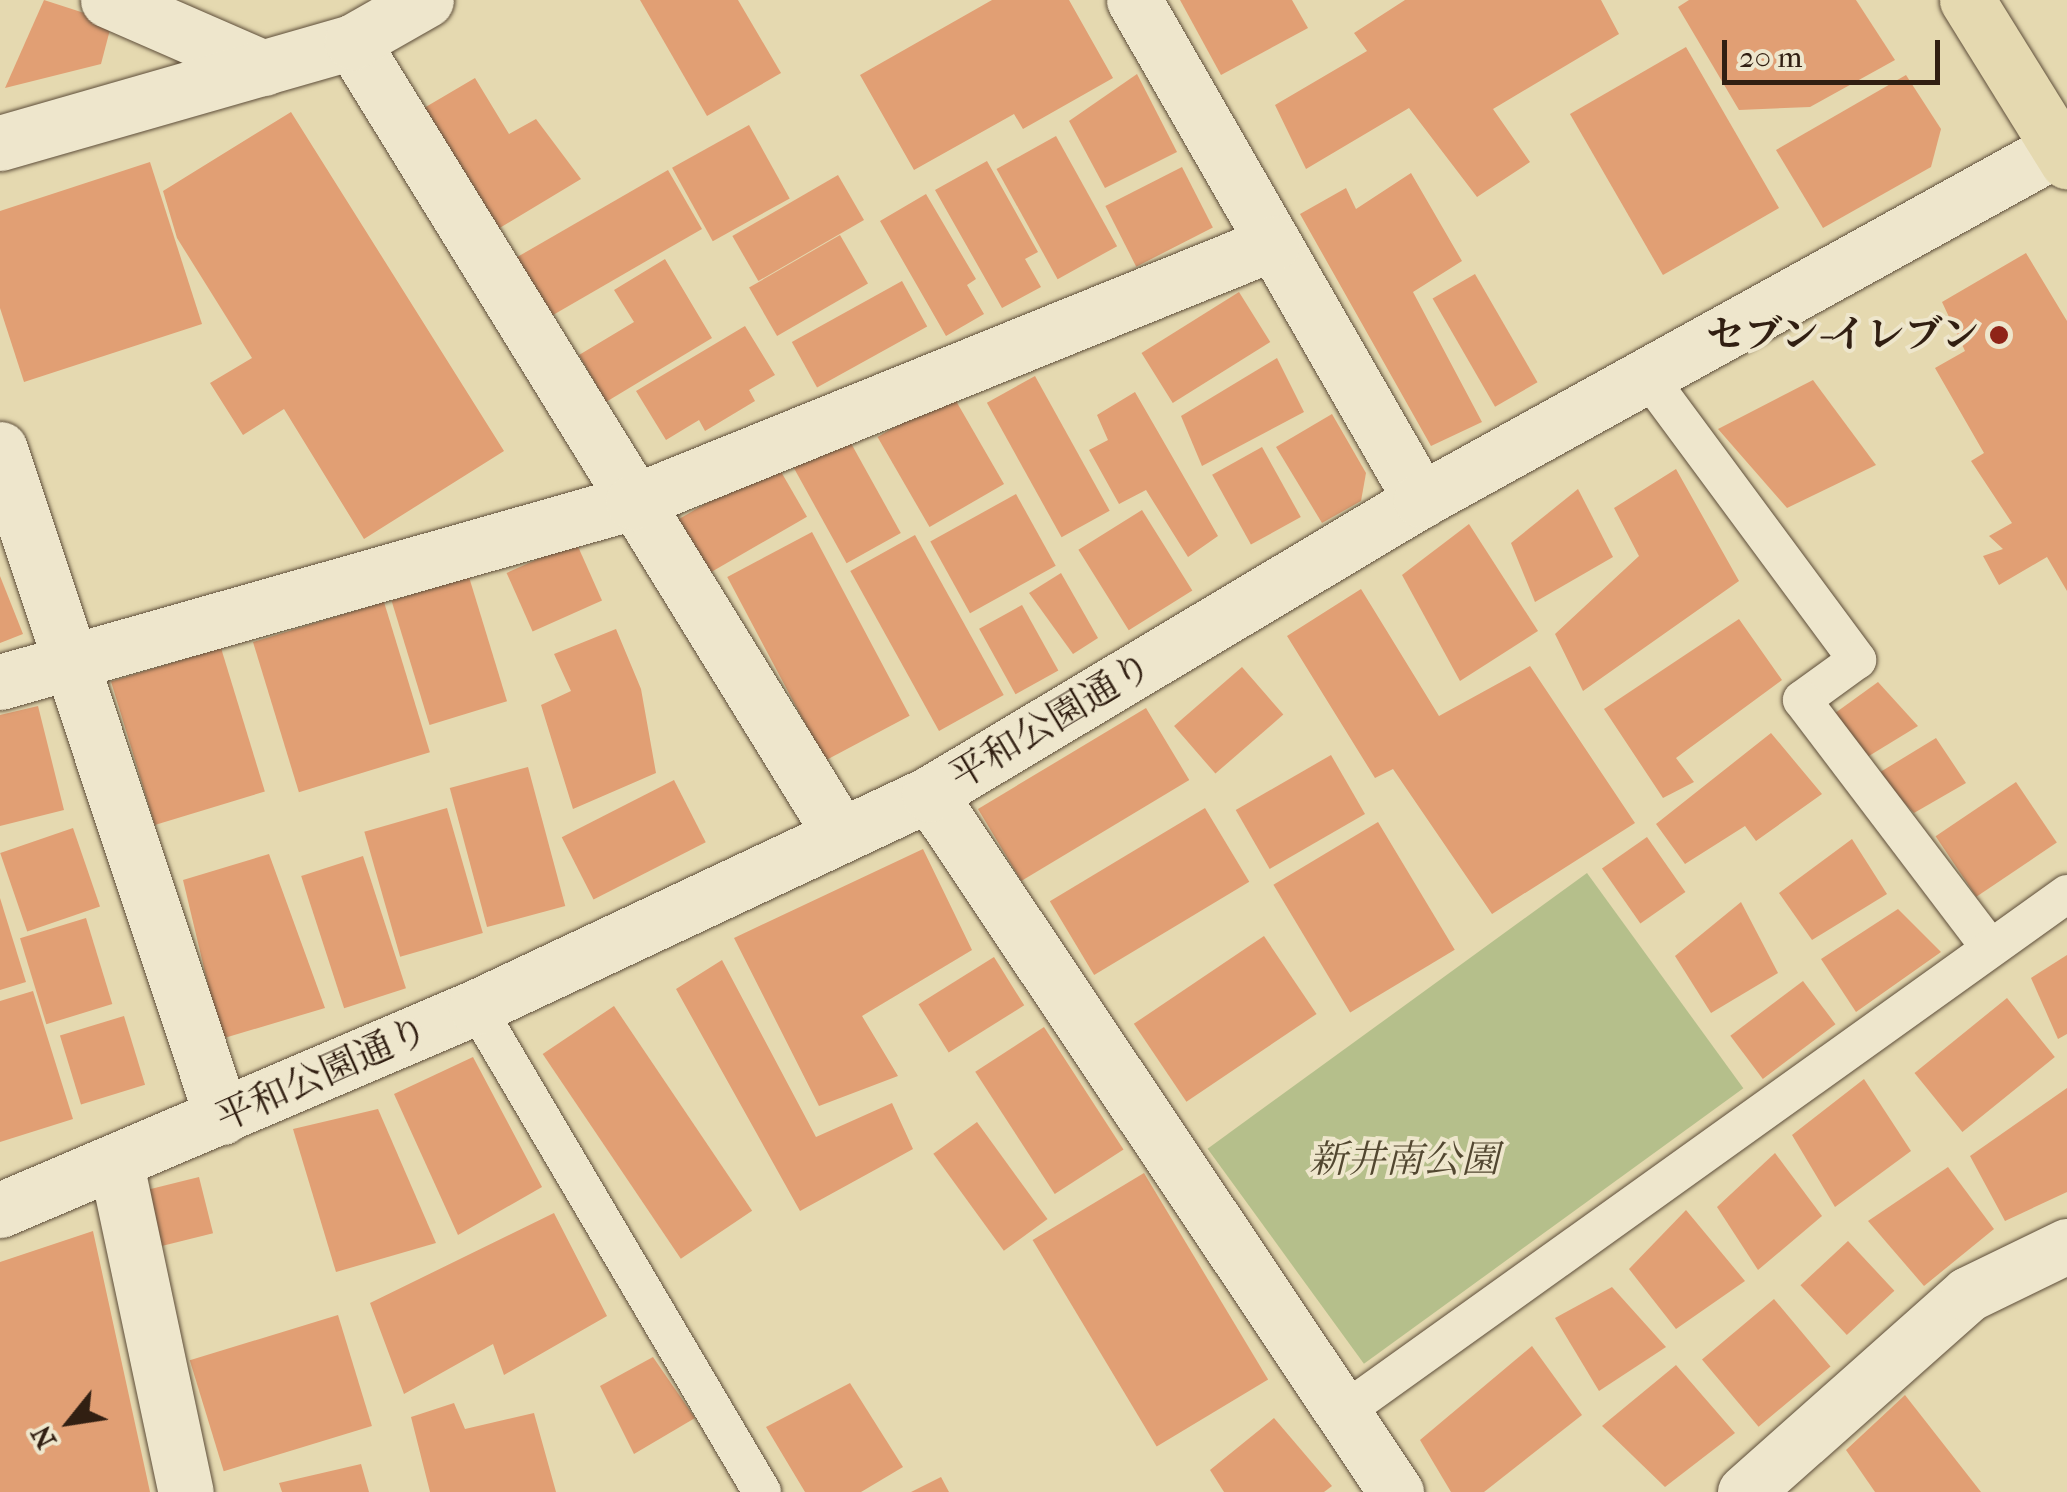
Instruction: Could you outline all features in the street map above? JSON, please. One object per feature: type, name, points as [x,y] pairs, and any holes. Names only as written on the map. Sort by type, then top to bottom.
[{"type":"main road","points":[[1968,0],[2063,154]]},
{"type":"street","points":[[108,0],[264,68]]},
{"type":"street","points":[[0,143],[352,42],[426,0]]},
{"type":"street","points":[[1134,0],[1421,500]]},
{"type":"street","points":[[352,42],[839,832]]},
{"type":"street","name":"平和公園通り","points":[[0,1210],[116,1164],[476,1007],[839,832],[929,794],[1421,500],[1646,373],[2063,154]]},
{"type":"street","points":[[0,682],[72,658],[633,502],[1273,242]]},
{"type":"street","points":[[0,448],[222,1117]]},
{"type":"street","points":[[929,794],[1339,1415],[1396,1492]]},
{"type":"street","points":[[116,1164],[186,1492]]},
{"type":"street","points":[[1746,1492],[1968,1294],[2067,1246]]},
{"type":"lane","points":[[1646,373],[1857,660],[1802,700],[1990,948]]},
{"type":"lane","points":[[1339,1415],[2067,894]]},
{"type":"lane","points":[[476,1007],[762,1492]]},
{"type":"green space","name":"新井南公園","points":[[1587,873],[1743,1088],[1364,1364],[1208,1149]]},
{"type":"building","points":[[44,0],[112,22],[101,64],[5,88]]},
{"type":"building","points":[[640,0],[738,0],[781,73],[707,116]]},
{"type":"building","points":[[992,0],[1069,0],[1113,78],[1023,129],[1014,114],[914,170],[860,75]]},
{"type":"building","points":[[1180,0],[1292,0],[1308,28],[1221,75]]},
{"type":"building","points":[[1405,0],[1601,0],[1619,34],[1493,109],[1530,162],[1477,197],[1409,108],[1306,169],[1275,105],[1367,51],[1354,33]]},
{"type":"building","points":[[1689,0],[1856,0],[1895,60],[1810,107],[1739,110],[1678,7]]},
{"type":"building","points":[[1686,47],[1779,208],[1663,275],[1570,114]]},
{"type":"building","points":[[1137,74],[1177,152],[1105,188],[1069,121]]},
{"type":"building","points":[[1906,75],[1941,129],[1931,167],[1823,228],[1776,150]]},
{"type":"building","points":[[475,78],[509,134],[536,119],[581,179],[498,229],[424,108]]},
{"type":"building","points":[[291,112],[504,451],[364,539],[284,409],[243,435],[210,383],[252,358],[177,238],[163,191]]},
{"type":"building","points":[[749,125],[790,198],[713,241],[672,168]]},
{"type":"building","points":[[1056,136],[1117,246],[1058,279],[997,169]]},
{"type":"building","points":[[987,161],[1038,252],[1025,259],[1041,287],[1002,308],[935,190]]},
{"type":"building","points":[[150,162],[202,324],[24,382],[0,308],[0,211]]},
{"type":"building","points":[[1182,167],[1213,228],[1136,267],[1105,206]]},
{"type":"building","points":[[668,170],[702,229],[548,318],[514,259]]},
{"type":"building","points":[[1411,173],[1462,261],[1413,292],[1482,422],[1431,446],[1300,214],[1346,188],[1356,209]]},
{"type":"building","points":[[838,175],[864,220],[758,281],[732,236]]},
{"type":"building","points":[[926,194],[976,279],[967,285],[984,314],[946,336],[880,221]]},
{"type":"building","points":[[840,235],[868,283],[777,336],[749,288]]},
{"type":"building","points":[[2026,253],[2067,321],[2067,591],[2047,557],[1999,585],[1983,556],[2003,549],[1989,536],[2012,523],[1971,461],[1984,453],[1935,368],[1965,351],[1942,302]]},
{"type":"building","points":[[665,259],[712,338],[606,402],[579,355],[634,322],[614,290]]},
{"type":"building","points":[[1475,274],[1538,382],[1495,407],[1433,298]]},
{"type":"building","points":[[902,281],[927,326],[817,388],[792,342]]},
{"type":"building","points":[[1239,292],[1270,342],[1173,403],[1141,353]]},
{"type":"building","points":[[745,326],[775,375],[749,390],[755,401],[705,431],[699,420],[666,440],[636,391]]},
{"type":"building","points":[[1277,358],[1304,412],[1202,466],[1181,416]]},
{"type":"building","points":[[1035,376],[1110,511],[1062,537],[987,403]]},
{"type":"building","points":[[1813,380],[1876,465],[1787,508],[1718,429]]},
{"type":"building","points":[[1135,392],[1218,536],[1188,557],[1146,490],[1119,504],[1089,450],[1108,440],[1097,415]]},
{"type":"building","points":[[952,394],[1004,484],[930,527],[878,437]]},
{"type":"building","points":[[1332,414],[1366,473],[1361,501],[1322,523],[1276,447]]},
{"type":"building","points":[[847,436],[901,533],[847,563],[793,466]]},
{"type":"building","points":[[1262,447],[1301,517],[1251,545],[1212,475]]},
{"type":"building","points":[[776,463],[807,517],[701,578],[670,524]]},
{"type":"building","points":[[1676,469],[1739,581],[1583,691],[1555,634],[1639,556],[1614,508]]},
{"type":"building","points":[[1578,489],[1613,557],[1535,602],[1511,543]]},
{"type":"building","points":[[1016,494],[1056,566],[970,613],[930,542]]},
{"type":"building","points":[[1142,510],[1192,591],[1129,630],[1078,550]]},
{"type":"building","points":[[1469,524],[1538,631],[1460,681],[1402,575]]},
{"type":"building","points":[[812,532],[910,716],[825,761],[727,577]]},
{"type":"building","points":[[915,535],[1004,695],[939,731],[850,571]]},
{"type":"building","points":[[576,542],[602,600],[533,631],[507,573]]},
{"type":"building","points":[[1061,573],[1098,638],[1073,654],[1029,593]]},
{"type":"building","points":[[0,576],[23,634],[0,643]]},
{"type":"building","points":[[469,577],[507,701],[430,725],[392,601]]},
{"type":"building","points":[[1361,589],[1439,716],[1530,666],[1635,823],[1492,914],[1393,769],[1375,778],[1287,636]]},
{"type":"building","points":[[384,602],[430,752],[299,792],[253,642]]},
{"type":"building","points":[[1022,605],[1058,671],[1016,694],[979,629]]},
{"type":"building","points":[[1739,619],[1782,680],[1676,758],[1694,782],[1663,798],[1604,709]]},
{"type":"building","points":[[616,629],[641,689],[656,773],[573,809],[541,705],[571,691],[554,654]]},
{"type":"building","points":[[221,648],[265,791],[155,825],[111,682]]},
{"type":"building","points":[[1242,667],[1283,715],[1215,774],[1174,726]]},
{"type":"building","points":[[1878,682],[1918,726],[1864,759],[1831,716]]},
{"type":"building","points":[[38,706],[64,810],[0,826],[0,715]]},
{"type":"building","points":[[1146,708],[1189,780],[1021,881],[978,809]]},
{"type":"building","points":[[1771,733],[1822,794],[1756,841],[1745,826],[1685,864],[1656,824]]},
{"type":"building","points":[[1936,738],[1966,783],[1914,813],[1877,774]]},
{"type":"building","points":[[1331,755],[1365,814],[1270,869],[1236,810]]},
{"type":"building","points":[[528,767],[565,906],[487,927],[450,788]]},
{"type":"building","points":[[674,780],[706,842],[594,900],[562,837]]},
{"type":"building","points":[[2016,782],[2057,843],[1976,897],[1936,836]]},
{"type":"building","points":[[447,808],[483,933],[400,957],[364,832]]},
{"type":"building","points":[[1205,808],[1249,882],[1094,975],[1050,901]]},
{"type":"building","points":[[1378,822],[1455,950],[1350,1013],[1273,885]]},
{"type":"building","points":[[73,828],[100,906],[27,932],[0,853]]},
{"type":"building","points":[[1647,837],[1685,892],[1640,923],[1602,869]]},
{"type":"building","points":[[1852,839],[1887,894],[1812,940],[1779,893]]},
{"type":"building","points":[[923,849],[972,950],[862,1016],[898,1076],[819,1106],[734,938]]},
{"type":"building","points":[[269,854],[325,1008],[221,1039],[183,880]]},
{"type":"building","points":[[363,856],[406,988],[344,1008],[301,876]]},
{"type":"building","points":[[0,898],[26,982],[0,990]]},
{"type":"building","points":[[1741,902],[1778,973],[1711,1013],[1675,956]]},
{"type":"building","points":[[1898,909],[1941,952],[1856,1012],[1821,959]]},
{"type":"building","points":[[86,918],[112,1004],[46,1024],[20,938]]},
{"type":"building","points":[[1264,936],[1317,1014],[1186,1102],[1134,1024]]},
{"type":"building","points":[[2067,955],[2067,1034],[2058,1039],[2031,978]]},
{"type":"building","points":[[994,957],[1024,1005],[949,1053],[919,1004]]},
{"type":"building","points":[[722,960],[816,1137],[892,1103],[913,1149],[800,1211],[676,989]]},
{"type":"building","points":[[1803,981],[1835,1024],[1763,1079],[1730,1036]]},
{"type":"building","points":[[33,991],[73,1119],[0,1142],[0,1001]]},
{"type":"building","points":[[2007,998],[2055,1057],[1962,1132],[1915,1073]]},
{"type":"building","points":[[614,1006],[752,1211],[681,1259],[543,1054]]},
{"type":"building","points":[[124,1016],[145,1085],[81,1104],[60,1036]]},
{"type":"building","points":[[1044,1027],[1124,1149],[1055,1194],[975,1072]]},
{"type":"building","points":[[473,1057],[542,1187],[458,1235],[394,1094]]},
{"type":"building","points":[[1864,1079],[1911,1151],[1835,1207],[1792,1135]]},
{"type":"building","points":[[2067,1088],[2067,1192],[2005,1221],[1970,1156]]},
{"type":"building","points":[[378,1109],[436,1243],[336,1272],[293,1129]]},
{"type":"building","points":[[977,1122],[1048,1219],[1004,1251],[933,1154]]},
{"type":"building","points":[[1775,1153],[1822,1216],[1758,1270],[1717,1207]]},
{"type":"building","points":[[1948,1167],[1994,1229],[1924,1286],[1868,1221]]},
{"type":"building","points":[[1144,1173],[1268,1380],[1157,1447],[1033,1240]]},
{"type":"building","points":[[199,1177],[213,1233],[158,1247],[144,1191]]},
{"type":"building","points":[[1686,1210],[1745,1281],[1676,1329],[1629,1269]]},
{"type":"building","points":[[554,1213],[607,1316],[504,1375],[493,1344],[404,1394],[370,1303]]},
{"type":"building","points":[[93,1231],[150,1492],[0,1492],[0,1262]]},
{"type":"building","points":[[1848,1241],[1894,1291],[1847,1335],[1800,1285]]},
{"type":"building","points":[[1612,1287],[1666,1347],[1599,1391],[1555,1318]]},
{"type":"building","points":[[1774,1299],[1831,1366],[1759,1427],[1702,1359]]},
{"type":"building","points":[[338,1315],[372,1426],[224,1471],[190,1360]]},
{"type":"building","points":[[1532,1346],[1582,1415],[1484,1492],[1451,1492],[1420,1440]]},
{"type":"building","points":[[653,1357],[695,1418],[634,1454],[600,1386]]},
{"type":"building","points":[[1676,1365],[1735,1433],[1665,1487],[1602,1426]]},
{"type":"building","points":[[850,1383],[903,1467],[861,1492],[805,1492],[766,1427]]},
{"type":"building","points":[[1905,1395],[1981,1492],[1875,1492],[1846,1450]]},
{"type":"building","points":[[454,1403],[465,1429],[534,1413],[556,1492],[430,1492],[411,1417]]},
{"type":"building","points":[[1274,1418],[1332,1486],[1324,1492],[1224,1492],[1210,1470]]},
{"type":"building","points":[[361,1464],[369,1492],[282,1492],[279,1483]]},
{"type":"building","points":[[941,1477],[949,1492],[911,1492]]},
{"type":"place","name":"セブン-イレブン","points":[[1999,335]]}]
